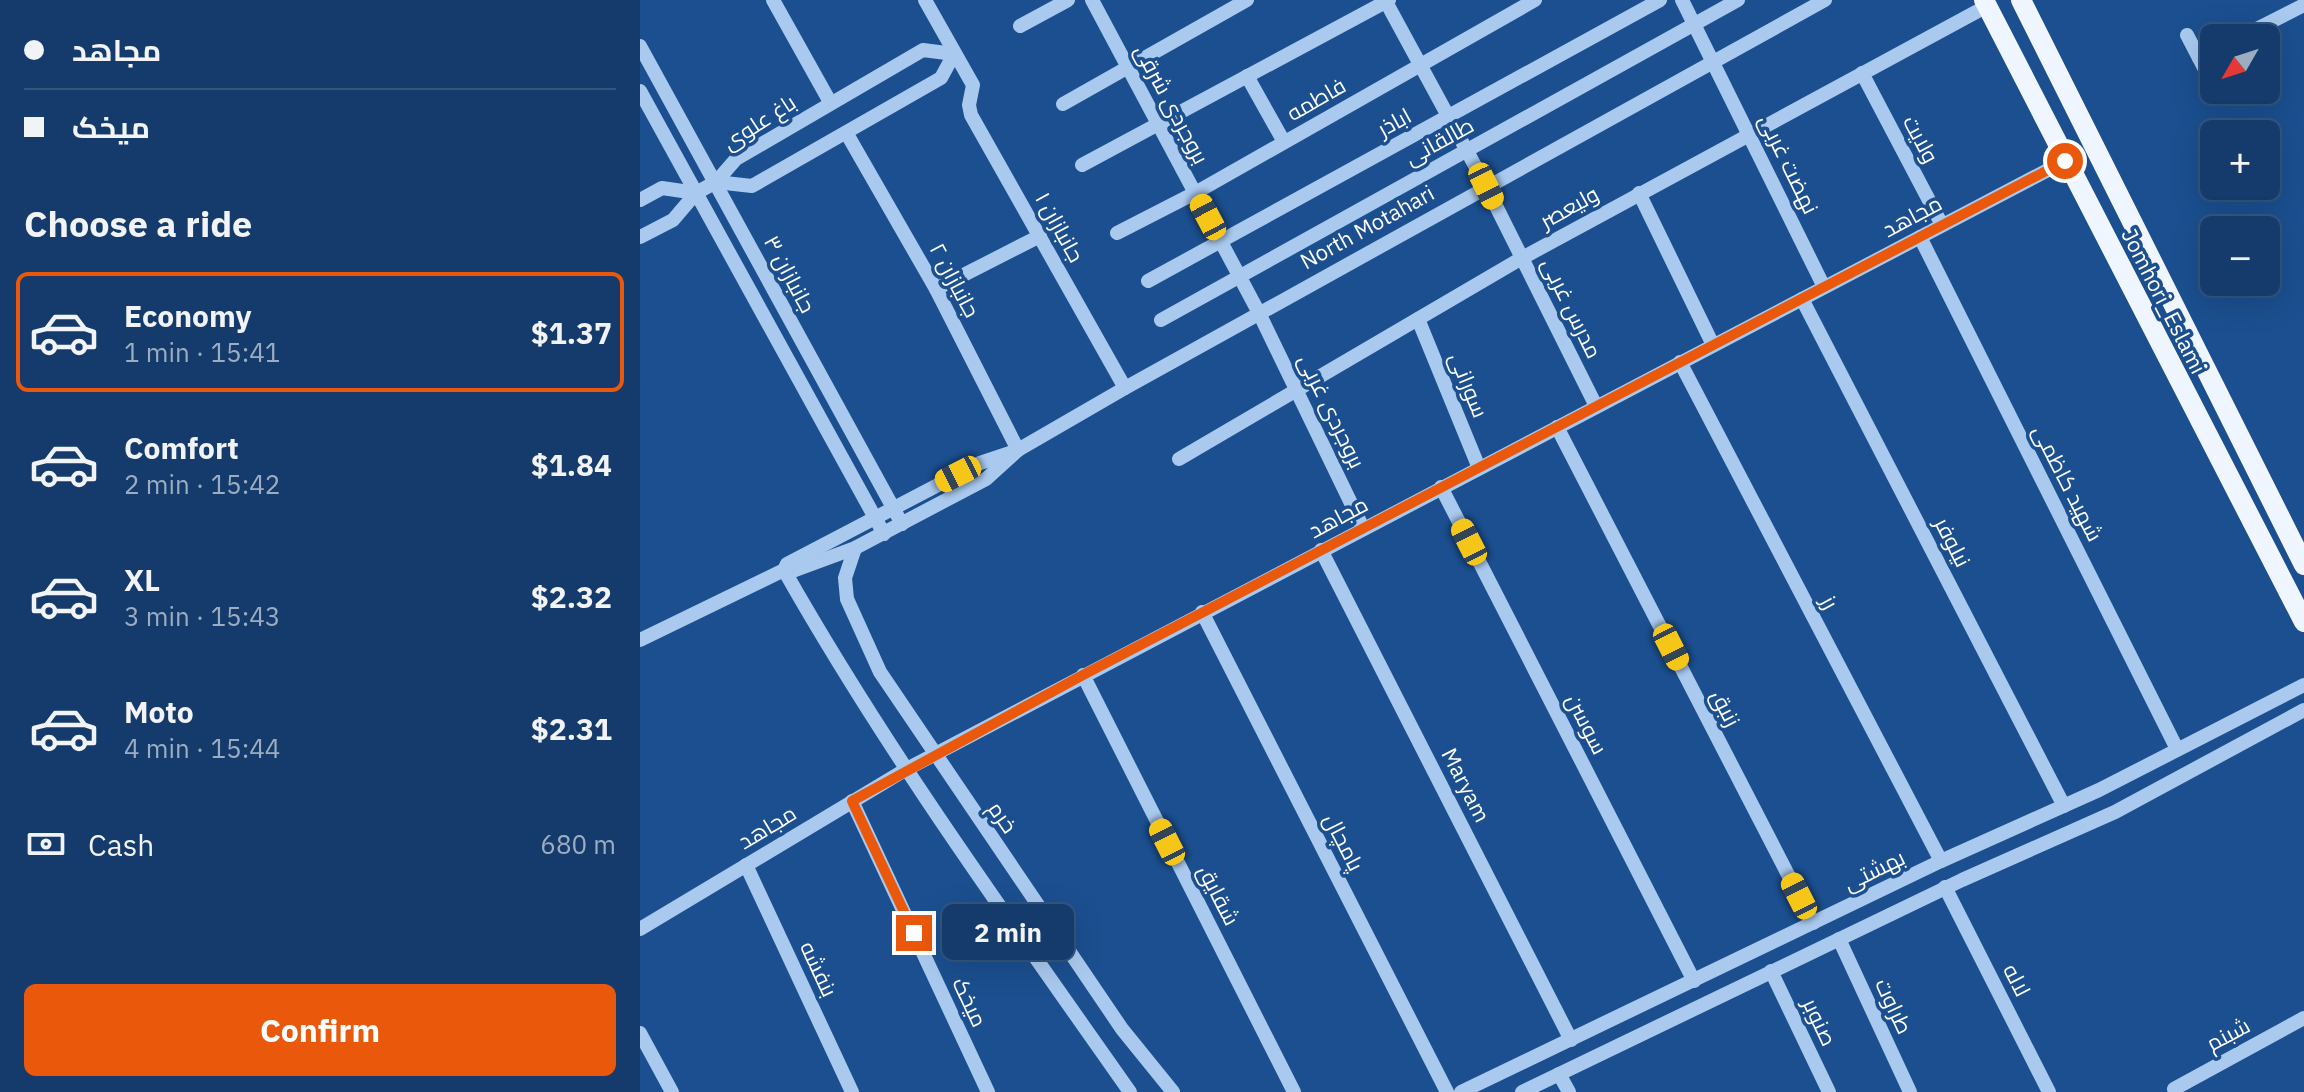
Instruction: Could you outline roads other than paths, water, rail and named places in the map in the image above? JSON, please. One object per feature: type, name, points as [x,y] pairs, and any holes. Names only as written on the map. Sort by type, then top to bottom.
[{"type":"main road","name":"Jomhori_Eslami","points":[[2021,0],[2157,266],[2304,565]]},
{"type":"main road","name":"Jomhori_Eslami","points":[[1985,3],[2303,619]]},
{"type":"main road","points":[[2126,281],[2157,266]]},
{"type":"street","points":[[773,0],[830,102]]},
{"type":"street","points":[[925,0],[954,54]]},
{"type":"street","points":[[1020,26],[1068,0]]},
{"type":"street","name":"بروجردی شرقی","points":[[1092,0],[1259,313]]},
{"type":"street","points":[[1063,104],[1247,0]]},
{"type":"street","name":"فاطمه","points":[[1117,233],[1195,193],[1535,0]]},
{"type":"street","name":"اباذر","points":[[1148,281],[1660,0]]},
{"type":"street","name":"نهضت غربی","points":[[1682,0],[1824,287]]},
{"type":"street","name":"طالقانی","points":[[1161,320],[1738,0]]},
{"type":"street","name":"North Motahari","points":[[1018,450],[986,479],[884,534],[790,572],[784,570],[787,564],[874,517],[980,463],[1018,450],[1486,186],[1825,0]]},
{"type":"street","points":[[1082,165],[1386,1]]},
{"type":"street","name":"مدرس غربی","points":[[1386,1],[1486,186],[1596,406]]},
{"type":"street","name":"ولیعصر","points":[[1179,459],[1522,258],[1985,3]]},
{"type":"street","points":[[2267,24],[2304,5]]},
{"type":"street","points":[[2187,35],[2199,58]]},
{"type":"street","name":"جانبازان ۳","points":[[640,46],[902,524]]},
{"type":"street","name":"باغ علوی","points":[[923,50],[954,54],[941,78],[752,186],[716,182],[736,159],[923,50]]},
{"type":"street","name":"جانبازان ۱","points":[[954,54],[973,85],[969,105],[971,115],[1125,388]]},
{"type":"street","name":"ولایت","points":[[1862,73],[1942,225]]},
{"type":"street","points":[[1247,76],[1284,142]]},
{"type":"street","name":"جانبازان ۳","points":[[640,91],[884,534]]},
{"type":"street","name":"جانبازان ۲","points":[[847,134],[936,289],[1018,450]]},
{"type":"street","name":"مجاهد","points":[[640,929],[905,770],[2065,161]]},
{"type":"street","points":[[640,237],[673,220],[696,193],[716,182]]},
{"type":"street","points":[[640,200],[662,188],[696,193]]},
{"type":"street","points":[[1639,193],[1713,345]]},
{"type":"street","points":[[936,289],[1040,236]]},
{"type":"street","name":"شهید کاظمی","points":[[1920,237],[2177,749]]},
{"type":"street","name":"نیلوفر","points":[[1802,299],[2064,806]]},
{"type":"street","name":"بروجردی غربی","points":[[1259,313],[1363,528]]},
{"type":"street","name":"سورانی","points":[[1418,319],[1479,468]]},
{"type":"street","name":"رز","points":[[1680,362],[1941,861]]},
{"type":"street","name":"زنبق","points":[[1557,427],[1813,923]]},
{"type":"street","points":[[840,455],[858,445]]},
{"type":"street","name":"سوسن","points":[[1441,487],[1694,981]]},
{"type":"street","name":"خرم","points":[[855,548],[845,578],[847,599],[880,672],[933,755],[1122,1029],[1173,1092]]},
{"type":"street","name":"Maryam","points":[[1321,550],[1571,1040]]},
{"type":"street","points":[[640,640],[784,570],[830,653],[905,770],[1130,1092]]},
{"type":"street","name":"پامچال","points":[[1202,612],[1447,1092]]},
{"type":"street","name":"شقایق","points":[[1083,675],[1294,1092]]},
{"type":"street","name":"بهشتی","points":[[1461,1092],[1941,861],[2064,806],[2304,685]]},
{"type":"street","points":[[2256,708],[2266,717],[2266,730]]},
{"type":"street","points":[[1522,1092],[1945,887],[2115,812],[2304,710]]},
{"type":"street","name":"میخک","points":[[852,801],[988,1092]]},
{"type":"street","name":"بنفشه","points":[[746,865],[852,1092]]},
{"type":"street","name":"لاله","points":[[1945,887],[2049,1092]]},
{"type":"street","name":"طراوت","points":[[1839,939],[1910,1092]]},
{"type":"street","name":"صنوبر","points":[[1771,971],[1829,1092]]},
{"type":"street","name":"شبنم","points":[[2174,1089],[2304,1018]]},
{"type":"street","points":[[640,1033],[672,1092]]},
{"type":"street","points":[[1559,1074],[1569,1092]]}]
